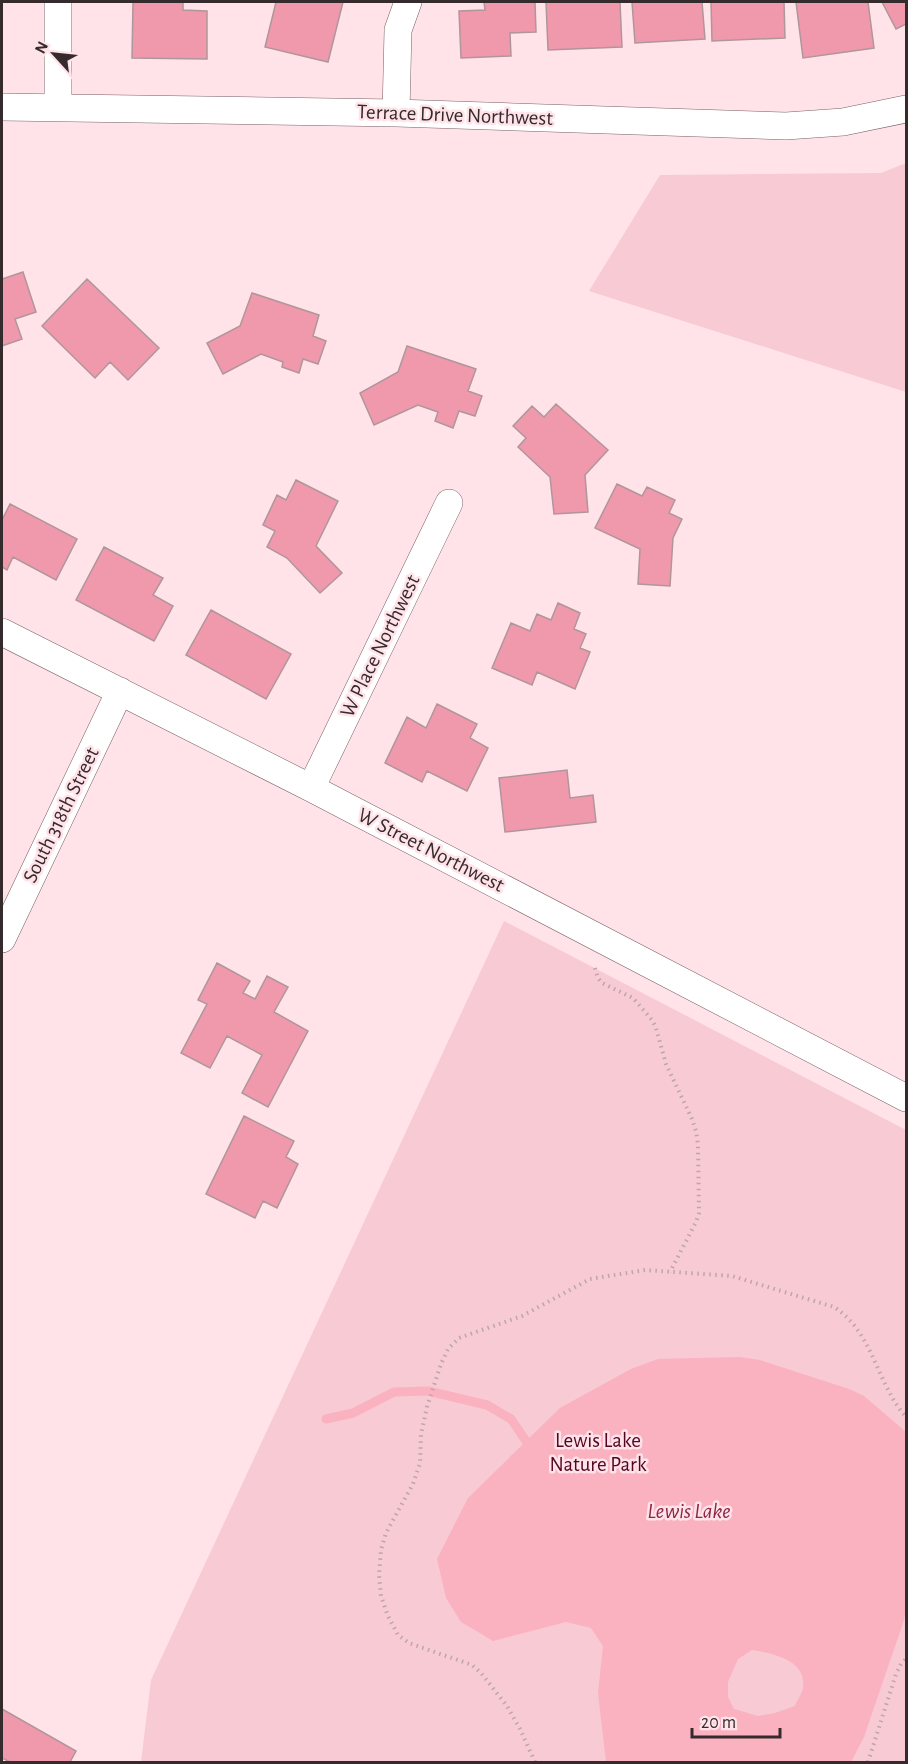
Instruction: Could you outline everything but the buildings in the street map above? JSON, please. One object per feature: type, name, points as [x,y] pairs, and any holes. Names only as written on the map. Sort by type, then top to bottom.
[{"type":"street","points":[[58,2],[58,108]]},
{"type":"street","points":[[396,113],[398,30],[408,2]]},
{"type":"street","name":"Terrace Drive Northwest","points":[[2,107],[396,113],[786,126],[843,122],[906,109]]},
{"type":"street","name":"W Place Northwest","points":[[311,788],[449,503]]},
{"type":"street","name":"W Street Northwest","points":[[2,632],[311,788],[906,1098]]},
{"type":"street","name":"South 318th Street","points":[[2,939],[120,691]]},
{"type":"path","points":[[585,930],[598,978],[602,983],[633,998],[652,1020],[666,1064],[696,1131],[699,1213],[670,1272]]},
{"type":"path","points":[[535,1762],[507,1706],[481,1673],[472,1665],[409,1643],[398,1635],[381,1596],[379,1575],[381,1550],[386,1533],[413,1484],[420,1463],[421,1434],[427,1407],[448,1349],[459,1338],[522,1316],[590,1279],[645,1270],[732,1275],[834,1307],[843,1313],[863,1337],[886,1386],[906,1417]]},
{"type":"path","points":[[868,1762],[896,1674],[906,1659]]},
{"type":"green space","points":[[906,163],[906,392],[589,291],[660,175],[881,173]]},
{"type":"green space","name":"Lewis Lake Nature Park","points":[[504,921],[906,1130],[906,1762],[141,1762],[151,1680]]},
{"type":"water","name":"Lewis Lake","points":[[740,1357],[760,1360],[864,1396],[906,1432],[906,1609],[864,1737],[851,1762],[606,1762],[598,1693],[603,1646],[591,1628],[566,1622],[493,1641],[461,1622],[446,1598],[437,1559],[468,1498],[560,1408],[631,1369],[658,1359]],"holes":[[[752,1650],[787,1660],[800,1671],[803,1688],[795,1706],[758,1716],[734,1709],[728,1697],[728,1682],[738,1659]]]},
{"type":"waterway","points":[[326,1419],[353,1413],[394,1392],[428,1391],[487,1405],[511,1419],[526,1441]]}]
